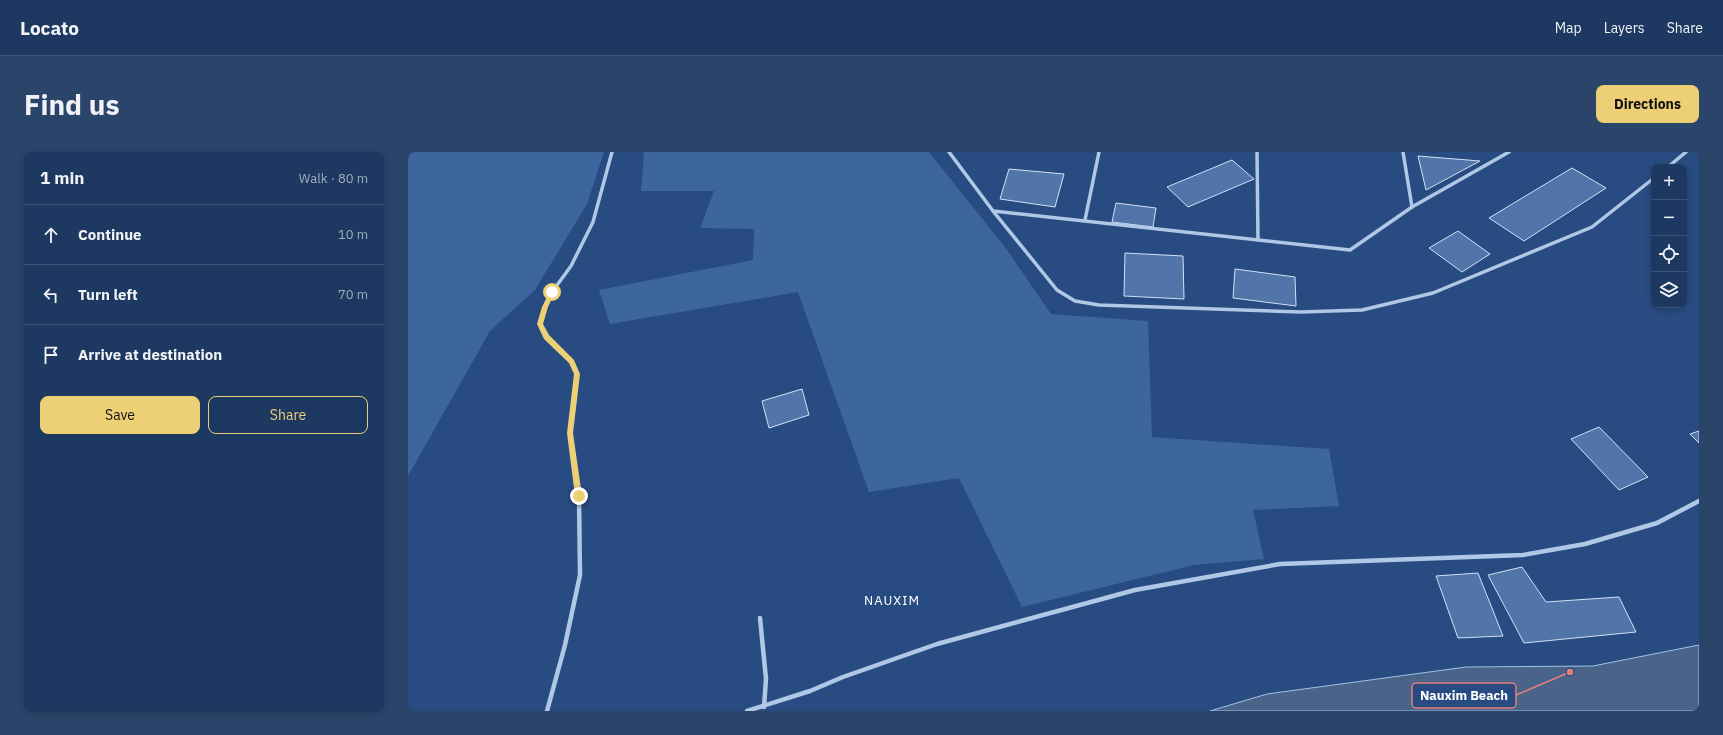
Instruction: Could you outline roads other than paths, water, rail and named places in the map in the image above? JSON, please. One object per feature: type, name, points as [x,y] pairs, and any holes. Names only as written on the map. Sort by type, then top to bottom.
[{"type":"street","points":[[546,711],[565,645],[580,575],[580,533],[579,496],[570,433],[577,374],[572,362],[547,337],[540,324],[545,307],[552,292],[570,266],[593,222],[612,152]]},
{"type":"street","points":[[949,152],[993,211],[1057,290],[1075,301],[1099,305],[1138,307],[1301,312],[1362,310],[1433,293],[1592,227],[1651,180]]},
{"type":"street","points":[[1085,220],[1099,152]]},
{"type":"street","points":[[1257,152],[1258,240]]},
{"type":"street","points":[[1403,152],[1412,207]]},
{"type":"street","points":[[993,211],[1350,250],[1412,207],[1510,152]]},
{"type":"street","points":[[1672,164],[1686,152]]},
{"type":"street","points":[[747,711],[764,707],[937,644],[1135,590],[1280,564],[1523,555],[1585,544],[1657,523],[1699,501]]},
{"type":"street","points":[[760,618],[766,679],[764,707]]},
{"type":"place","name":"Nauxim Beach","points":[[1570,672]]},
{"type":"district","name":"NAUXIM","points":[[892,600]]}]
